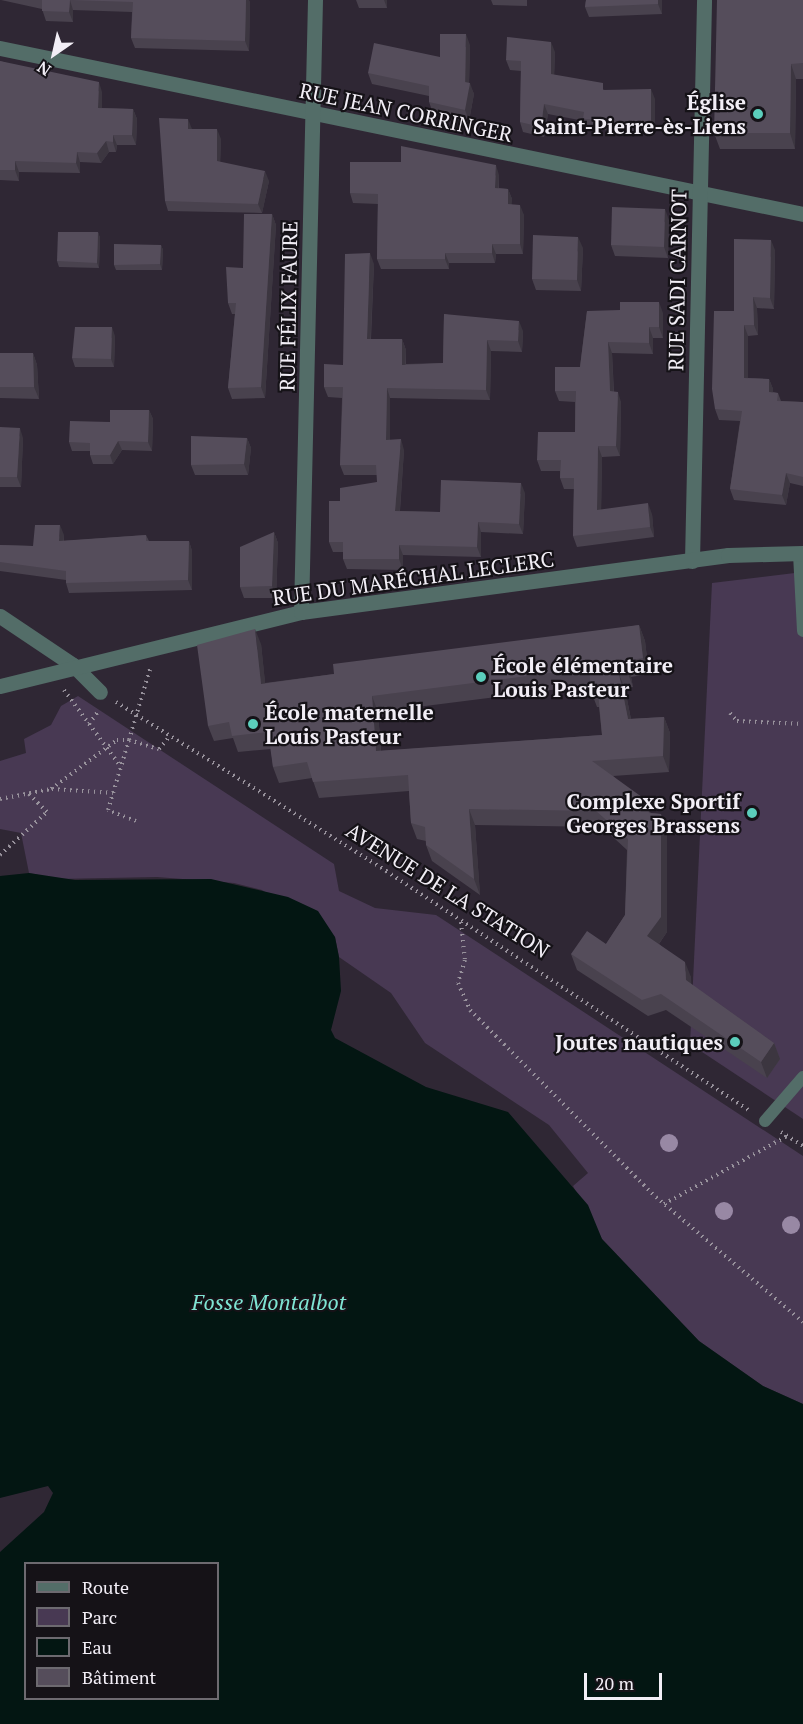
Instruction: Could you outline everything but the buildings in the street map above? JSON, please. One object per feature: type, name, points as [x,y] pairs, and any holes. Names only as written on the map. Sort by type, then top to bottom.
[{"type":"street","name":"RUE FÉLIX FAURE","points":[[301,612],[315,0]]},
{"type":"street","name":"RUE SADI CARNOT","points":[[692,561],[704,0]]},
{"type":"street","name":"RUE JEAN CORRINGER","points":[[0,48],[700,195],[803,214]]},
{"type":"street","name":"RUE DU MARÉCHAL LECLERC","points":[[0,686],[73,665],[167,645],[301,612],[692,561],[801,553]]},
{"type":"street","points":[[0,616],[73,665],[100,692]]},
{"type":"lane","points":[[801,553],[803,631]]},
{"type":"lane","points":[[765,1121],[803,1077]]},
{"type":"path","points":[[136,821],[108,810],[138,717],[152,662],[170,660],[167,645]]},
{"type":"path","points":[[62,687],[121,767]]},
{"type":"path","name":"AVENUE DE LA STATION","points":[[100,692],[461,921],[803,1146]]},
{"type":"path","points":[[730,713],[737,721],[803,724]]},
{"type":"path","points":[[51,789],[117,740],[129,740],[159,749],[169,737]]},
{"type":"path","points":[[0,799],[51,789],[113,793]]},
{"type":"path","points":[[0,855],[47,812],[28,794]]},
{"type":"path","points":[[461,921],[465,960],[458,982],[470,1010],[664,1204],[803,1322]]},
{"type":"path","points":[[664,1204],[787,1136]]},
{"type":"green space","name":"Complexe Sportif Georges Brassens","points":[[803,572],[803,1119],[690,1044],[712,583]]},
{"type":"green space","points":[[78,696],[334,864],[339,891],[375,908],[436,915],[803,1156],[803,1404],[763,1386],[699,1341],[602,1239],[573,1186],[588,1173],[549,1125],[425,1043],[391,993],[339,957],[335,937],[262,890],[234,883],[157,877],[57,879],[29,873],[21,833],[0,829],[0,761],[26,753],[24,739],[51,725],[61,706]]},
{"type":"water","name":"Fosse Montalbot","points":[[29,873],[75,880],[211,879],[288,897],[318,911],[335,937],[341,991],[331,1030],[335,1038],[426,1087],[508,1112],[588,1205],[602,1239],[699,1341],[763,1386],[803,1404],[803,1724],[0,1724],[0,1552],[44,1512],[53,1493],[48,1486],[0,1498],[0,876]]},
{"type":"place","name":"Église Saint-Pierre-ès-Liens","points":[[758,114]]},
{"type":"place","name":"École élémentaire Louis Pasteur","points":[[481,677]]},
{"type":"place","name":"École maternelle Louis Pasteur","points":[[253,724]]},
{"type":"place","name":"Complexe Sportif Georges Brassens","points":[[752,813]]},
{"type":"place","name":"Joutes nautiques","points":[[735,1042]]}]
